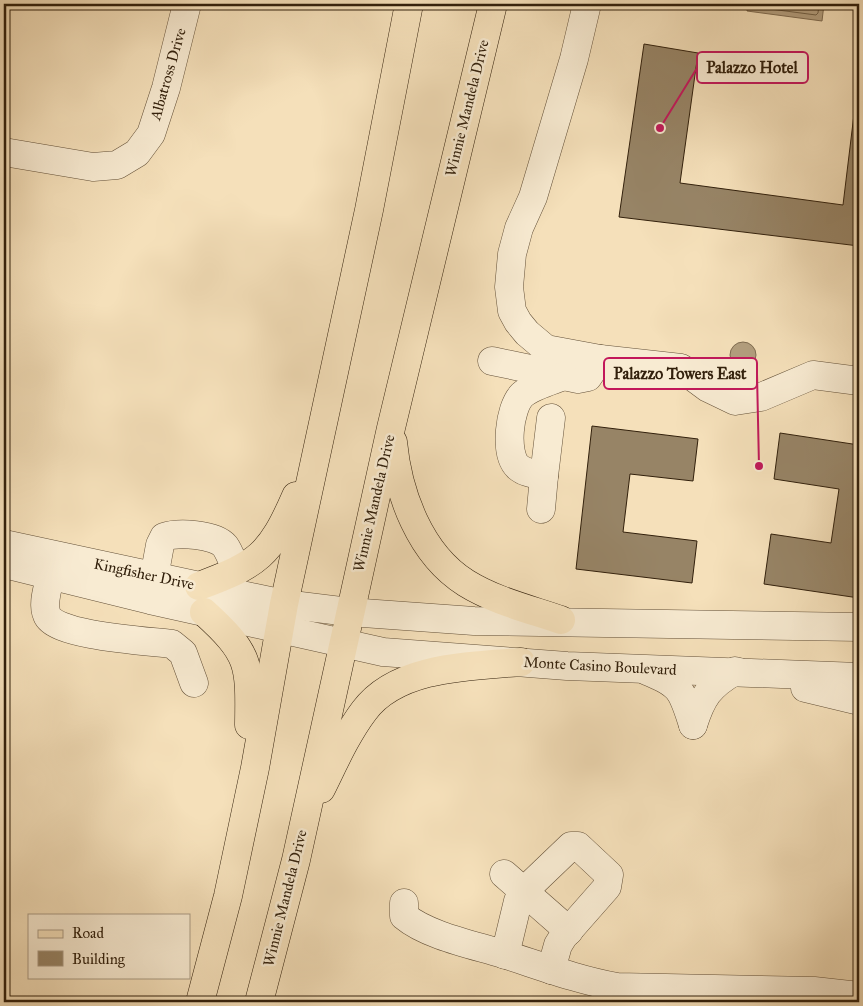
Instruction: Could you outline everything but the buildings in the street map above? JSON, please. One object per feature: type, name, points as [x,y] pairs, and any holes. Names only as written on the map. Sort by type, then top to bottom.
[{"type":"main road","points":[[200,1002],[228,896],[255,768],[282,616],[316,449],[369,210],[409,4]]},
{"type":"main road","name":"Winnie Mandela Drive","points":[[259,1002],[296,860],[349,612],[391,428],[493,4]]},
{"type":"main road","points":[[391,428],[403,497],[436,558],[464,582],[494,597],[561,620]]},
{"type":"main road","points":[[255,768],[249,726],[250,681],[246,663],[230,636],[202,599],[237,571],[263,554],[286,519],[316,449]]},
{"type":"main road","points":[[296,860],[319,794],[364,710],[385,692],[419,676],[446,668],[521,662]]},
{"type":"street","name":"Albatross Drive","points":[[4,152],[93,167],[116,165],[137,153],[151,134],[166,88],[187,4]]},
{"type":"street","points":[[587,4],[574,59],[534,197],[519,228],[512,254],[509,287],[512,311],[518,322],[546,349],[600,359],[681,368],[708,388],[735,401],[761,397],[813,375],[859,381]]},
{"type":"street","points":[[492,361],[578,379],[588,377],[600,359]]},
{"type":"street","points":[[544,476],[519,468],[512,460],[509,446],[512,415],[523,395],[564,376]]},
{"type":"street","points":[[800,381],[811,389],[859,395]]},
{"type":"street","points":[[541,509],[551,418]]},
{"type":"street","points":[[152,588],[160,545],[164,537],[174,534],[219,541],[225,547],[237,571]]},
{"type":"street","name":"Kingfisher Drive","points":[[4,544],[84,573],[282,616]]},
{"type":"street","name":"Kingfisher Drive","points":[[4,564],[50,577],[84,573]]},
{"type":"street","points":[[50,577],[45,610],[47,617],[54,624],[70,631],[172,644],[183,653],[194,683]]},
{"type":"street","points":[[282,616],[349,612],[474,621],[561,620],[854,626]]},
{"type":"street","name":"Monte Casino Boulevard","points":[[282,616],[342,644],[392,653],[640,669],[859,677]]},
{"type":"street","points":[[640,669],[660,677],[680,690],[693,725],[705,695],[712,686],[735,671],[859,701]]},
{"type":"street","points":[[505,955],[518,901],[523,892],[571,846],[578,846],[609,876],[610,880],[607,887],[558,945],[551,970]]},
{"type":"street","points":[[504,874],[569,931]]},
{"type":"street","points":[[404,902],[404,916],[412,922],[585,981],[617,987],[814,991],[859,996]]},
{"type":"water","points":[[748,4],[824,4],[822,21],[747,11]]},
{"type":"water","points":[[743,342],[752,346],[756,355],[752,364],[743,368],[734,364],[730,355],[734,346]]},
{"type":"place","name":"Palazzo Hotel","points":[[660,128]]},
{"type":"place","name":"Palazzo Towers East","points":[[759,466]]}]
